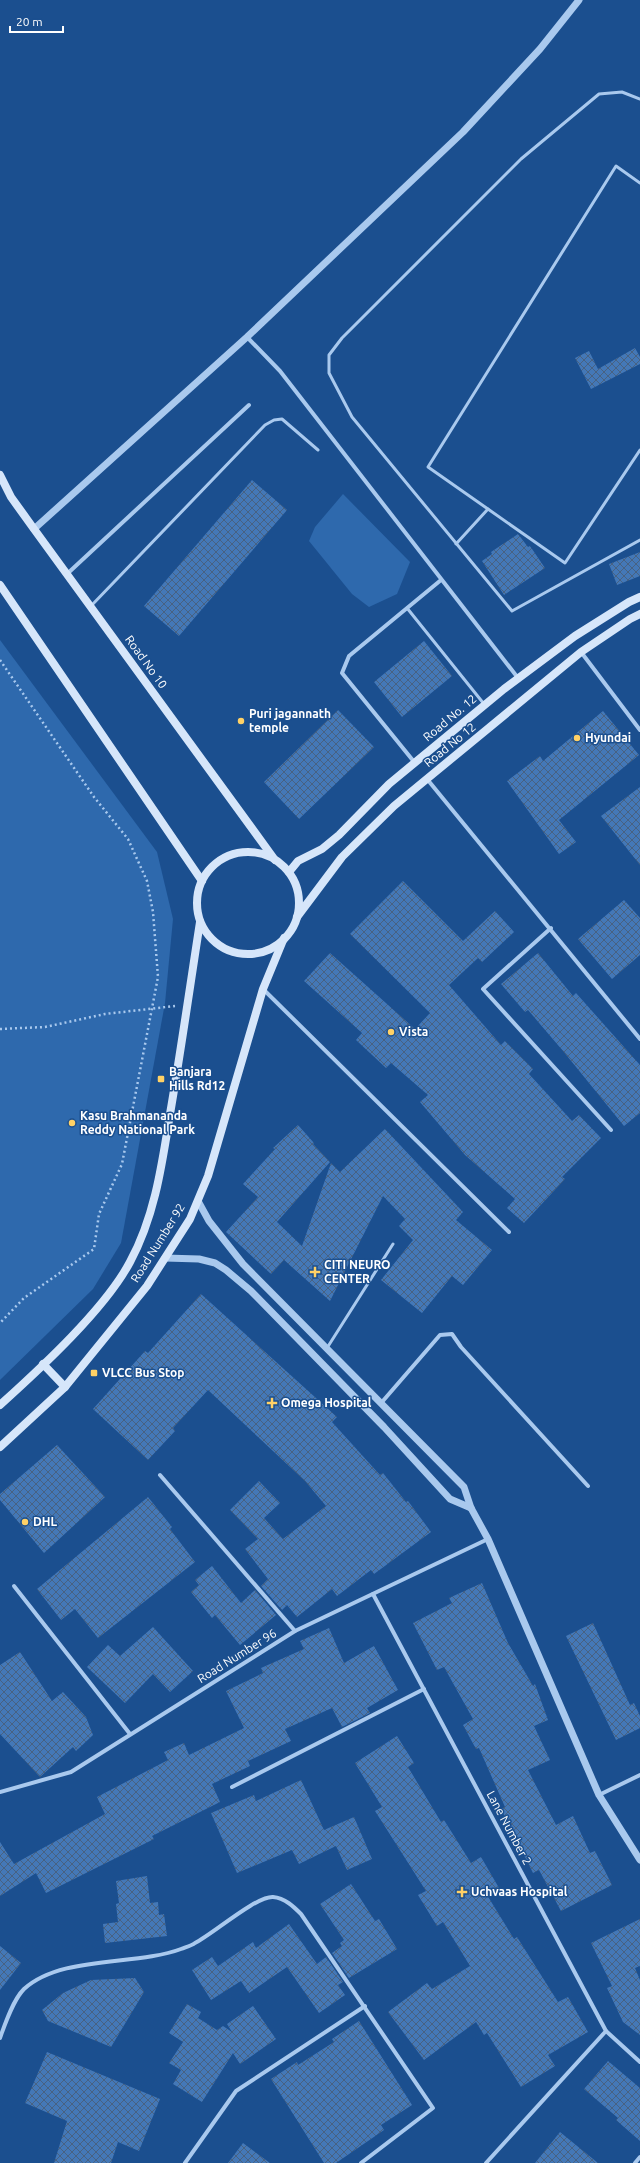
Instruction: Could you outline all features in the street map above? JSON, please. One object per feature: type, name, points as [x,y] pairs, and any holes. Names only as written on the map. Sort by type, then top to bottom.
[{"type":"main road","name":"Road No 10","points":[[0,475],[11,497],[275,860]]},
{"type":"main road","points":[[0,584],[202,881]]},
{"type":"main road","name":"Road No. 12","points":[[288,872],[298,860],[322,849],[339,835],[390,784],[518,679],[576,636],[629,602],[640,597]]},
{"type":"main road","name":"Road No 12","points":[[297,917],[342,857],[394,806],[582,652],[630,619],[640,614]]},
{"type":"main road","points":[[259,853],[275,860],[288,872],[298,894],[297,917],[284,938],[271,948],[255,954],[238,953],[218,944],[209,936],[200,922],[197,901],[202,881],[212,867],[226,857],[237,854],[259,853]]},
{"type":"main road","name":"Road Number 92","points":[[0,1405],[43,1364],[106,1298],[130,1262],[151,1215],[164,1151],[200,922]]},
{"type":"main road","name":"Road Number 92","points":[[0,1447],[65,1387],[147,1286],[190,1219],[208,1176],[263,989],[284,938]]},
{"type":"main road","points":[[43,1364],[65,1387]]},
{"type":"street","points":[[34,529],[247,337],[463,132],[540,48],[579,0]]},
{"type":"street","points":[[247,337],[280,371],[518,679]]},
{"type":"street","points":[[67,574],[249,404]]},
{"type":"street","points":[[415,763],[342,673],[349,656],[441,580]]},
{"type":"street","points":[[582,652],[640,730]]},
{"type":"street","points":[[426,779],[640,1038]]},
{"type":"street","points":[[550,928],[483,989],[611,1130]]},
{"type":"street","points":[[263,989],[509,1232]]},
{"type":"street","points":[[198,1201],[209,1221],[243,1264],[382,1402],[464,1487],[471,1508],[488,1539],[599,1795],[640,1860]]},
{"type":"street","points":[[165,1258],[199,1259],[215,1263],[226,1270],[251,1291],[384,1427],[450,1499],[471,1508]]},
{"type":"street","points":[[382,1402],[440,1335],[452,1334],[461,1347],[588,1486]]},
{"type":"street","points":[[160,1475],[295,1631]]},
{"type":"street","name":"Road Number 96","points":[[0,1792],[71,1772],[295,1631],[488,1539]]},
{"type":"street","points":[[14,1586],[130,1734]]},
{"type":"street","name":"Lane Number 2","points":[[373,1594],[606,2030],[640,2062]]},
{"type":"street","points":[[232,1787],[424,1689]]},
{"type":"street","points":[[599,1795],[640,1775]]},
{"type":"street","points":[[0,2038],[6,2019],[24,1990],[42,1978],[66,1968],[170,1953],[195,1944],[260,1900],[273,1897],[290,1903],[301,1914],[433,2108],[361,2163]]},
{"type":"street","points":[[185,2163],[236,2091],[365,2006]]},
{"type":"street","points":[[486,2163],[606,2030]]},
{"type":"street","points":[[635,2163],[640,2157]]},
{"type":"lane","points":[[640,99],[622,92],[599,94],[521,159],[342,338],[329,356],[329,373],[352,417],[512,611],[640,540]]},
{"type":"lane","points":[[640,183],[616,166],[428,467],[565,563],[640,450]]},
{"type":"lane","points":[[90,606],[265,426],[274,420],[282,419],[318,450]]},
{"type":"lane","points":[[456,544],[488,509]]},
{"type":"lane","points":[[407,608],[485,705]]},
{"type":"lane","points":[[327,1348],[393,1244]]},
{"type":"path","points":[[0,660],[94,797],[128,839],[147,881],[153,912],[158,977],[122,1164],[99,1214],[94,1249],[24,1298],[0,1323]]},
{"type":"path","points":[[0,1029],[45,1028],[105,1014],[187,1004]]},
{"type":"shaded area","points":[[343,494],[410,562],[397,594],[369,607],[352,594],[309,541],[315,527]]},
{"type":"shaded area","name":"Kasu Brahmananda Reddy National Park","points":[[0,640],[157,852],[173,919],[165,1003],[121,1243],[93,1289],[0,1380]]},
{"type":"building","points":[[635,348],[640,357],[640,364],[591,389],[575,358],[589,351],[598,369]]},
{"type":"building","points":[[252,480],[287,510],[179,636],[144,606]]},
{"type":"building","points":[[518,534],[528,547],[530,546],[545,568],[504,595],[482,561],[492,554],[491,552]]},
{"type":"building","points":[[640,552],[640,576],[617,585],[609,564]]},
{"type":"building","points":[[424,641],[452,676],[402,717],[374,682]]},
{"type":"building","points":[[338,710],[374,747],[299,819],[264,782]]},
{"type":"building","points":[[603,711],[639,755],[559,820],[576,842],[559,854],[507,781],[540,756],[543,761]]},
{"type":"building","points":[[640,787],[640,865],[601,816]]},
{"type":"building","points":[[403,881],[463,941],[495,911],[514,932],[482,962],[478,958],[449,985],[501,1045],[505,1041],[533,1069],[529,1074],[572,1121],[579,1115],[601,1138],[562,1177],[565,1179],[524,1223],[507,1208],[515,1199],[465,1155],[420,1102],[428,1095],[391,1063],[386,1068],[356,1040],[362,1033],[304,981],[330,953],[415,1029],[430,1013],[350,934]]},
{"type":"building","points":[[624,900],[640,918],[640,955],[612,979],[578,939]]},
{"type":"building","points":[[538,953],[573,996],[576,993],[640,1065],[640,1113],[624,1126],[528,1010],[525,1012],[501,984]]},
{"type":"building","points":[[298,1125],[330,1162],[277,1222],[302,1246],[331,1163],[340,1172],[385,1129],[463,1212],[456,1220],[492,1250],[463,1285],[452,1276],[422,1313],[381,1280],[413,1240],[399,1226],[405,1219],[383,1196],[330,1301],[284,1260],[271,1274],[226,1232],[258,1197],[243,1184],[275,1149],[273,1148]]},
{"type":"building","points":[[201,1294],[337,1417],[332,1422],[380,1475],[383,1473],[406,1502],[408,1501],[431,1532],[374,1574],[371,1570],[337,1596],[332,1589],[297,1617],[287,1605],[282,1610],[261,1586],[268,1579],[245,1549],[258,1539],[230,1510],[259,1481],[280,1503],[264,1518],[283,1539],[326,1506],[305,1481],[208,1390],[173,1428],[175,1431],[148,1460],[93,1409],[145,1351],[148,1353]]},
{"type":"building","points":[[57,1445],[105,1497],[44,1553],[0,1500],[0,1494]]},
{"type":"building","points":[[148,1497],[172,1527],[170,1529],[195,1562],[98,1638],[75,1609],[61,1620],[37,1589]]},
{"type":"building","points":[[212,1566],[241,1603],[255,1590],[276,1615],[240,1645],[215,1615],[212,1618],[191,1592],[199,1585],[195,1580]]},
{"type":"building","points":[[482,1583],[508,1643],[533,1686],[535,1684],[548,1720],[534,1726],[550,1760],[528,1770],[556,1825],[573,1816],[590,1853],[595,1851],[612,1885],[561,1911],[539,1870],[533,1873],[501,1809],[505,1807],[479,1748],[476,1749],[463,1725],[473,1719],[444,1667],[437,1670],[413,1623],[452,1603],[449,1598]]},
{"type":"building","points":[[593,1623],[630,1705],[634,1703],[640,1716],[640,1728],[616,1740],[566,1636]]},
{"type":"building","points":[[153,1627],[193,1671],[170,1692],[153,1674],[125,1703],[87,1667],[108,1645],[120,1656]]},
{"type":"building","points":[[329,1628],[344,1663],[374,1646],[398,1690],[367,1708],[370,1713],[342,1727],[332,1708],[285,1729],[291,1741],[248,1761],[250,1766],[212,1784],[220,1802],[152,1836],[154,1839],[46,1893],[36,1873],[0,1896],[0,1842],[14,1864],[105,1814],[97,1797],[168,1760],[164,1752],[184,1743],[189,1755],[244,1728],[226,1691],[263,1673],[261,1668],[304,1649],[300,1641]]},
{"type":"building","points":[[20,1652],[52,1701],[63,1692],[86,1717],[93,1735],[76,1751],[73,1747],[40,1777],[0,1734],[0,1665]]},
{"type":"building","points":[[397,1736],[414,1763],[408,1767],[441,1822],[444,1820],[471,1863],[481,1857],[499,1888],[487,1895],[514,1939],[517,1937],[558,2002],[568,1997],[588,2032],[548,2055],[555,2066],[521,2087],[487,2033],[484,2035],[476,2022],[424,2060],[388,2012],[427,1983],[432,1989],[470,1966],[443,1922],[437,1926],[418,1895],[426,1891],[375,1811],[382,1807],[355,1763]]},
{"type":"building","points":[[301,1780],[324,1830],[354,1817],[372,1859],[347,1870],[336,1846],[299,1864],[292,1850],[237,1873],[211,1813],[254,1795],[256,1801]]},
{"type":"building","points":[[147,1876],[150,1903],[158,1902],[159,1915],[164,1914],[167,1936],[105,1943],[103,1924],[118,1922],[116,1904],[119,1903],[116,1881]]},
{"type":"building","points":[[351,1884],[375,1921],[379,1919],[397,1949],[349,1978],[332,1953],[342,1946],[340,1943],[344,1940],[320,1904]]},
{"type":"building","points":[[640,1919],[640,1966],[635,1968],[640,1980],[640,2035],[623,2022],[607,1988],[612,1986],[591,1943]]},
{"type":"building","points":[[289,1924],[317,1964],[326,1957],[343,1982],[338,1985],[345,1995],[319,2013],[287,1967],[249,1993],[241,1981],[211,2000],[192,1970],[212,1957],[218,1966],[253,1942],[256,1948]]},
{"type":"building","points":[[0,1946],[21,1963],[0,1990]]},
{"type":"building","points":[[135,1978],[144,1992],[111,2047],[48,2021],[42,2010],[63,1993],[91,1980]]},
{"type":"building","points":[[187,2004],[201,2012],[198,2018],[217,2030],[223,2026],[232,2032],[227,2024],[253,2006],[276,2039],[240,2064],[233,2053],[202,2102],[173,2084],[181,2070],[169,2063],[183,2042],[169,2033]]},
{"type":"building","points":[[359,2021],[412,2105],[381,2125],[384,2130],[336,2163],[324,2163],[271,2079],[297,2062],[298,2065],[334,2042],[332,2039]]},
{"type":"building","points":[[47,2052],[160,2099],[139,2151],[118,2142],[111,2163],[54,2163],[67,2121],[25,2103]]},
{"type":"building","points":[[608,2061],[640,2088],[640,2141],[616,2120],[618,2118],[584,2089]]},
{"type":"building","points":[[560,2132],[598,2163],[535,2163]]},
{"type":"building","points":[[243,2143],[270,2163],[228,2163]]},
{"type":"place","name":"Puri jagannath temple","points":[[241,721]]},
{"type":"place","name":"Hyundai","points":[[577,738]]},
{"type":"place","name":"Vista","points":[[391,1032]]},
{"type":"place","name":"Banjara Hills Rd12","points":[[161,1079]]},
{"type":"place","name":"Kasu Brahmananda Reddy National Park","points":[[72,1123]]},
{"type":"place","name":"CITI NEURO CENTER","points":[[315,1272]]},
{"type":"place","name":"VLCC Bus Stop","points":[[94,1373]]},
{"type":"place","name":"Omega Hospital","points":[[272,1403]]},
{"type":"place","name":"DHL","points":[[25,1522]]},
{"type":"place","name":"Uchvaas Hospital","points":[[462,1892]]}]
